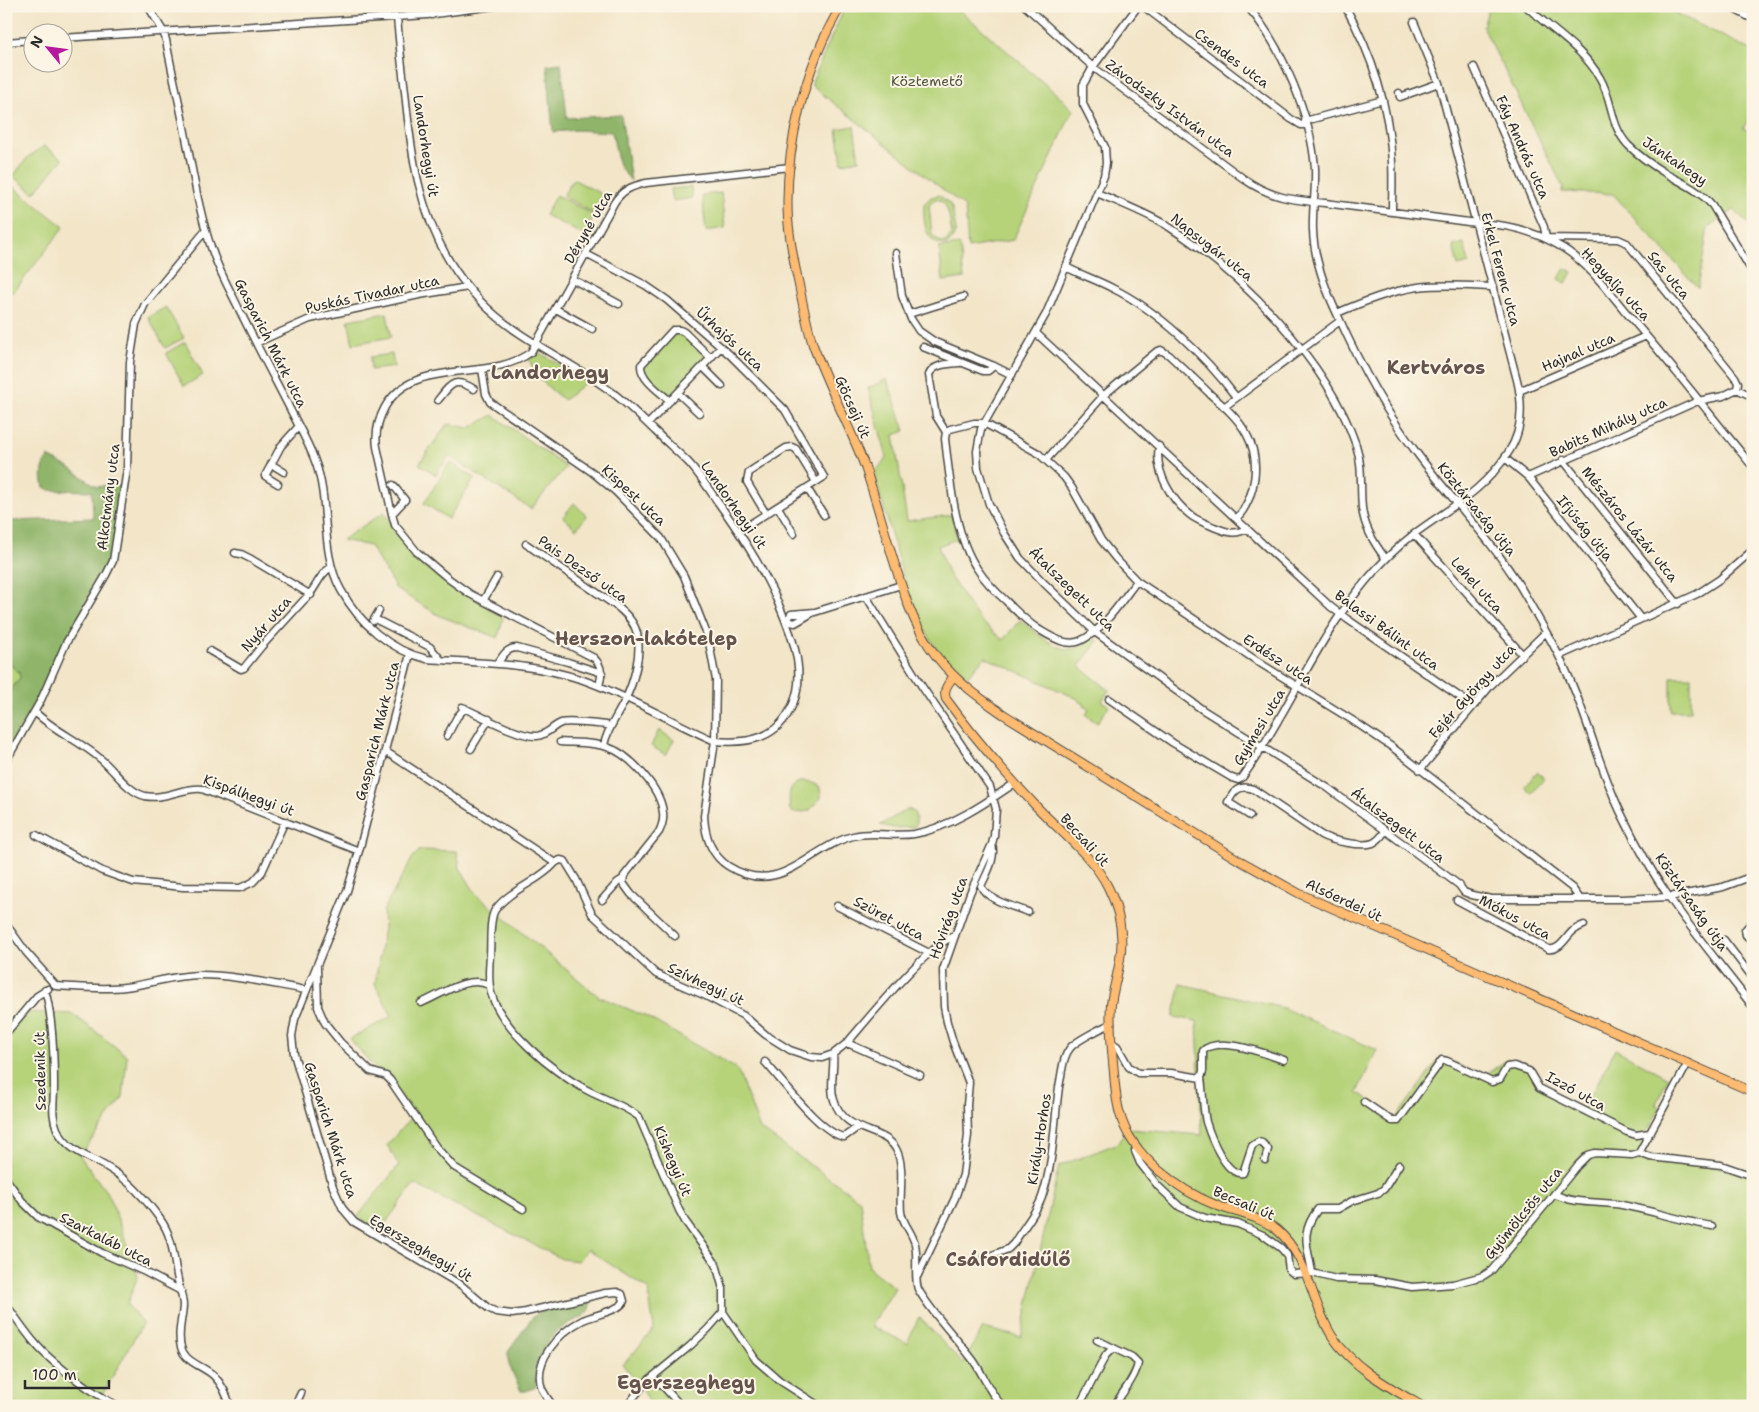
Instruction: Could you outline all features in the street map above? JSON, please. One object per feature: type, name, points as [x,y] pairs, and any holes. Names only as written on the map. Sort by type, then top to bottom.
[{"type":"main road","name":"Göcseji út","points":[[841,6],[822,42],[805,88],[796,129],[790,167],[788,199],[792,252],[807,325],[826,378],[849,427],[865,469],[909,610],[922,636],[954,676]]},
{"type":"main road","points":[[954,676],[945,690],[946,699],[1015,782]]},
{"type":"main road","name":"Alsóerdei út","points":[[954,676],[970,691],[1004,714],[1223,850],[1309,899],[1753,1092]]},
{"type":"main road","name":"Becsali út","points":[[1015,782],[1095,867],[1113,898],[1120,924],[1122,950],[1111,1002],[1112,1042],[1116,1092],[1120,1117],[1126,1131],[1137,1147],[1170,1180],[1189,1192],[1219,1206],[1259,1220],[1277,1230],[1309,1273],[1323,1317],[1331,1335],[1339,1346],[1355,1362],[1376,1378],[1422,1406]]},
{"type":"street","name":"Gasparich Márk utca","points":[[148,6],[163,31],[206,230],[223,276],[311,449],[320,477],[324,499],[328,551],[332,567],[345,596],[370,626],[387,642],[410,654],[347,891],[298,1009],[293,1028],[292,1044],[294,1054],[333,1187],[343,1209]]},
{"type":"street","points":[[432,6],[432,15]]},
{"type":"street","points":[[72,37],[432,15],[445,10],[494,6]]},
{"type":"street","name":"Závodszky István utca","points":[[1025,6],[1093,67],[1256,187],[1270,194],[1314,202]]},
{"type":"street","name":"Átalszegett utca","points":[[1138,6],[1085,79],[1082,99],[1084,109],[1105,148],[1105,168],[1097,193],[1066,268],[1036,333],[984,423],[978,443],[978,468],[984,491],[1010,543],[1027,566],[1096,632],[1182,696],[1312,777],[1458,885],[1464,892],[1491,899],[1505,900],[1669,897]]},
{"type":"street","name":"Csendes utca","points":[[1143,6],[1291,119],[1301,125],[1306,123]]},
{"type":"street","points":[[1345,6],[1369,57],[1383,100],[1391,153],[1392,212]]},
{"type":"street","name":"Jánkahegy","points":[[1526,6],[1584,56],[1596,72],[1605,90],[1616,128],[1629,145],[1664,173],[1705,197],[1712,205],[1753,273]]},
{"type":"street","points":[[1728,6],[1753,19]]},
{"type":"street","name":"Köztársaság útja","points":[[1251,7],[1284,63],[1298,96],[1315,167],[1313,229],[1315,252],[1319,268],[1337,314],[1364,369],[1398,427],[1502,558],[1559,656],[1580,705],[1616,802],[1644,856],[1669,897],[1753,1007]]},
{"type":"street","name":"Landorhegyi út","points":[[397,17],[408,125],[419,191],[424,209],[440,243],[468,287],[494,313],[519,334],[607,388],[689,464],[739,531],[762,568],[787,621],[798,677],[798,689],[791,708],[780,724],[764,736],[737,743],[715,741],[599,686],[557,673],[498,663],[428,659],[410,654]]},
{"type":"street","name":"Erkel Ferenc utca","points":[[1414,22],[1439,84],[1520,391],[1520,424],[1514,442],[1505,458],[1486,482],[1458,504]]},
{"type":"street","points":[[6,42],[22,41]]},
{"type":"street","name":"Fáy András utca","points":[[1474,67],[1544,227],[1546,238]]},
{"type":"street","points":[[1399,93],[1400,97],[1439,84]]},
{"type":"street","points":[[1306,123],[1383,100]]},
{"type":"street","name":"Déryné utca","points":[[537,344],[614,202],[623,191],[629,187],[646,183],[790,167]]},
{"type":"street","name":"Napsugár utca","points":[[1097,193],[1158,221],[1209,256],[1249,291],[1284,328],[1331,394],[1355,444],[1360,468],[1363,515],[1373,539],[1386,559]]},
{"type":"street","name":"Hegyalja utca","points":[[1314,202],[1476,223],[1500,224],[1546,238],[1565,249],[1581,262],[1646,336],[1753,467]]},
{"type":"street","name":"Alkotmány utca","points":[[6,761],[35,712],[66,643],[113,560],[126,469],[130,362],[136,324],[145,304],[206,230]]},
{"type":"street","name":"Sas utca","points":[[1546,238],[1618,239],[1627,243],[1735,377],[1738,383],[1737,389]]},
{"type":"street","points":[[896,253],[902,296],[917,328],[928,338],[1012,375]]},
{"type":"street","name":"Űrhajós utca","points":[[586,254],[645,285],[668,300],[721,347],[785,410],[824,477],[816,482]]},
{"type":"street","points":[[1066,268],[1113,288],[1164,322],[1192,347],[1236,397]]},
{"type":"street","points":[[572,279],[619,304]]},
{"type":"street","points":[[1337,314],[1370,299],[1408,289],[1441,286],[1493,286]]},
{"type":"street","name":"Puskás Tivadar utca","points":[[256,343],[310,319],[419,295],[468,287]]},
{"type":"street","points":[[909,314],[964,297]]},
{"type":"street","points":[[556,309],[592,329]]},
{"type":"street","points":[[1224,407],[1340,321]]},
{"type":"street","points":[[690,338],[699,327]]},
{"type":"street","points":[[670,401],[644,376],[641,371],[641,365],[673,330],[680,330],[711,358]]},
{"type":"street","name":"Balassi Bálint utca","points":[[1036,333],[1340,614],[1473,706]]},
{"type":"street","name":"Hajnal utca","points":[[1520,391],[1646,336]]},
{"type":"street","points":[[537,344],[531,352],[520,359],[482,369],[422,378],[403,387],[388,403],[379,420],[376,438],[392,514],[401,533],[417,552],[460,587],[483,601],[594,658],[602,674],[599,686]]},
{"type":"street","points":[[648,424],[721,347]]},
{"type":"street","points":[[923,347],[959,363],[986,372],[994,366]]},
{"type":"street","points":[[1046,460],[1104,395],[1156,352],[1161,350],[1169,355],[1224,407],[1247,435],[1254,457],[1255,475],[1251,492],[1237,518]]},
{"type":"street","points":[[959,363],[941,365],[934,368],[929,375],[936,416],[946,432],[945,438],[954,508],[970,555],[978,570],[1023,617],[1040,630],[1069,643],[1081,641],[1096,632],[1137,581]]},
{"type":"street","points":[[703,367],[722,386]]},
{"type":"street","name":"Kispest utca","points":[[482,369],[486,394],[490,402],[604,481],[651,526],[669,549],[684,576],[711,648],[716,680],[715,741],[704,816],[704,829],[713,850],[726,864],[734,870],[754,876],[764,876],[786,871],[851,836],[873,833],[913,834],[931,829],[957,818],[994,797],[1015,782]]},
{"type":"street","points":[[438,400],[453,383],[461,382],[474,390]]},
{"type":"street","points":[[1698,401],[1723,396],[1737,389],[1753,397]]},
{"type":"street","points":[[678,393],[699,413]]},
{"type":"street","name":"Babits Mihály utca","points":[[1528,477],[1698,401]]},
{"type":"street","points":[[946,432],[950,429],[974,423],[984,423]]},
{"type":"street","name":"Erdész utca","points":[[984,423],[1025,445],[1046,460],[1064,478],[1072,488],[1093,528],[1108,549],[1137,581],[1298,687],[1352,720],[1392,748],[1572,888],[1580,899]]},
{"type":"street","points":[[278,484],[265,476],[281,446],[299,426]]},
{"type":"street","points":[[1159,446],[1157,456],[1162,476],[1168,488],[1184,509],[1197,519],[1221,530],[1237,533],[1248,528]]},
{"type":"street","points":[[739,531],[808,488],[816,482],[796,449],[792,447],[786,448],[749,472],[746,482],[766,514]]},
{"type":"street","name":"Ifjúság útja","points":[[1505,458],[1528,477],[1641,619]]},
{"type":"street","name":"Mészáros Lázár utca","points":[[1563,460],[1678,604]]},
{"type":"street","points":[[271,464],[284,472]]},
{"type":"street","points":[[392,514],[405,500],[393,485]]},
{"type":"street","points":[[808,488],[824,515]]},
{"type":"street","name":"Gyimesi utca","points":[[1109,699],[1173,743],[1235,780],[1242,778],[1263,747],[1340,614],[1365,582],[1386,559],[1414,534],[1458,504]]},
{"type":"street","points":[[778,507],[794,534]]},
{"type":"street","name":"Lehel utca","points":[[1414,534],[1522,654]]},
{"type":"street","name":"Pais Dezső utca","points":[[526,544],[619,608],[630,619],[637,632],[638,654],[634,676],[626,699],[611,726],[604,746]]},
{"type":"street","points":[[1559,656],[1678,604],[1707,588],[1753,550]]},
{"type":"street","points":[[235,554],[242,554],[311,595]]},
{"type":"street","name":"Nyár utca","points":[[210,651],[236,667],[244,668],[260,647],[311,595],[322,574],[332,567]]},
{"type":"street","points":[[483,601],[497,577]]},
{"type":"street","points":[[787,621],[791,614],[815,612],[901,585]]},
{"type":"street","points":[[866,596],[921,685],[990,787],[994,797]]},
{"type":"street","points":[[370,626],[379,611]]},
{"type":"street","points":[[375,619],[430,647],[441,660]]},
{"type":"street","name":"Fejér György utca","points":[[1420,770],[1491,685],[1546,632]]},
{"type":"street","points":[[498,663],[507,651],[511,648],[517,648],[568,662],[602,674]]},
{"type":"street","points":[[446,736],[464,707],[517,732],[532,736],[546,733],[562,723],[611,726]]},
{"type":"street","name":"Kispálhegyi út","points":[[35,712],[52,726],[93,753],[138,794],[150,797],[187,789],[202,789],[359,851]]},
{"type":"street","points":[[471,749],[489,719]]},
{"type":"street","points":[[560,742],[604,746],[614,749],[623,755],[642,773],[658,797],[663,812],[663,825],[659,832],[623,879],[602,900]]},
{"type":"street","name":"Szívhegyi út","points":[[385,751],[555,863],[560,860],[565,861],[576,879],[592,914],[656,974],[706,996],[744,1016],[766,1036],[790,1050],[817,1058],[833,1054]]},
{"type":"street","points":[[1250,816],[1228,802],[1231,794],[1243,787],[1254,789],[1331,840],[1368,844],[1376,842],[1385,831]]},
{"type":"street","name":"Hóvirág utca","points":[[918,1277],[959,1186],[968,1135],[967,1105],[969,1083],[951,1035],[944,1006],[943,970],[970,893],[992,844],[996,809],[994,797]]},
{"type":"street","points":[[36,836],[102,871],[133,882],[184,887],[240,888],[253,882],[262,872],[285,821]]},
{"type":"street","points":[[992,844],[994,852],[991,865],[981,886],[983,892],[992,898],[1028,912]]},
{"type":"street","name":"Kishegyi út","points":[[555,863],[546,873],[512,895],[495,910],[492,919],[490,985],[494,1002],[515,1034],[532,1051],[578,1085],[639,1117],[685,1221],[716,1264],[723,1289],[723,1312]]},
{"type":"street","points":[[1669,897],[1724,888],[1753,876]]},
{"type":"street","points":[[623,879],[623,883],[631,894],[675,936]]},
{"type":"street","name":"Mókus utca","points":[[1457,900],[1548,950],[1558,947],[1574,930],[1584,925]]},
{"type":"street","name":"Szüret utca","points":[[837,906],[929,954]]},
{"type":"street","points":[[1752,941],[1746,935],[1745,930],[1753,921]]},
{"type":"street","points":[[6,924],[26,952],[56,986]]},
{"type":"street","points":[[955,936],[948,938],[929,954],[847,1043],[833,1054],[832,1090],[835,1103],[844,1118],[858,1127],[889,1141],[898,1152],[902,1214],[915,1242],[918,1277],[916,1284],[920,1293],[948,1331],[973,1360],[993,1393],[1004,1406]]},
{"type":"street","points":[[1724,940],[1753,978]]},
{"type":"street","points":[[317,963],[318,1007],[331,1031],[370,1071],[386,1076],[390,1080],[436,1147],[454,1167],[523,1209]]},
{"type":"street","points":[[6,1033],[30,1003],[46,990],[56,986],[111,988],[133,986],[162,979],[200,975],[258,980],[306,990]]},
{"type":"street","points":[[422,1003],[462,984],[482,982],[490,985]]},
{"type":"street","name":"Szedenik út","points":[[46,990],[51,1020],[54,1089],[53,1118],[56,1127],[61,1138],[71,1148],[100,1163],[121,1177],[143,1198],[157,1215],[171,1240],[181,1292],[183,1306],[179,1333],[183,1353],[189,1360],[213,1374],[230,1406]]},
{"type":"street","name":"Király-Horhos","points":[[985,1258],[1008,1249],[1014,1243],[1042,1199],[1062,1070],[1068,1052],[1077,1042],[1100,1028],[1111,1024]]},
{"type":"street","points":[[1112,1042],[1117,1046],[1129,1067],[1138,1073],[1171,1074],[1201,1078]]},
{"type":"street","points":[[847,1043],[920,1075]]},
{"type":"street","points":[[1265,1160],[1268,1151],[1267,1147],[1258,1142],[1252,1146],[1243,1173],[1237,1173],[1229,1167],[1213,1141],[1206,1121],[1201,1078],[1203,1051],[1212,1045],[1248,1049],[1284,1060]]},
{"type":"street","name":"Izzó utca","points":[[1364,1102],[1392,1121],[1398,1121],[1442,1060],[1492,1082],[1500,1079],[1507,1067],[1514,1066],[1528,1071],[1539,1088],[1614,1126],[1636,1135],[1650,1133]]},
{"type":"street","points":[[764,1062],[806,1109],[833,1132],[844,1137],[858,1127]]},
{"type":"street","points":[[1639,1153],[1688,1063]]},
{"type":"street","name":"Becsali út","points":[[1137,1147],[1135,1152],[1140,1163],[1158,1186],[1180,1207],[1205,1218],[1238,1224],[1263,1236],[1275,1243],[1287,1255],[1291,1272],[1298,1275],[1309,1273]]},
{"type":"street","name":"Gyümölcsös utca","points":[[1309,1273],[1336,1279],[1375,1280],[1412,1287],[1453,1284],[1483,1276],[1499,1263],[1583,1159],[1595,1153],[1639,1153],[1650,1157],[1721,1165],[1753,1176]]},
{"type":"street","points":[[1309,1273],[1306,1233],[1311,1219],[1318,1209],[1338,1209],[1352,1201],[1378,1194],[1384,1189],[1399,1165]]},
{"type":"street","name":"Szarkaláb utca","points":[[6,1179],[38,1217],[102,1253],[145,1272],[181,1292]]},
{"type":"street","points":[[1554,1194],[1573,1201],[1619,1204],[1634,1207],[1673,1219],[1712,1226]]},
{"type":"street","name":"Egerszeghegyi út","points":[[343,1209],[360,1225],[460,1285],[488,1308],[496,1312],[518,1313],[605,1294],[618,1292],[622,1294],[624,1301],[620,1307],[581,1321],[562,1334],[551,1347],[542,1365],[541,1383],[544,1393],[553,1406]]},
{"type":"street","points":[[6,1304],[41,1350],[95,1393],[118,1406]]},
{"type":"street","points":[[627,1406],[646,1382],[708,1330],[723,1312],[756,1360],[779,1380],[819,1406]]},
{"type":"street","points":[[1097,1340],[1132,1357],[1138,1362],[1138,1366],[1128,1385],[1114,1406]]},
{"type":"street","points":[[1079,1406],[1106,1355],[1113,1348]]},
{"type":"street","points":[[651,1378],[662,1385],[681,1406]]},
{"type":"street","points":[[295,1406],[301,1393]]},
{"type":"green space","name":"Köztemető","points":[[846,6],[955,6],[1073,110],[1013,240],[968,248],[965,207],[812,86],[812,82]]},
{"type":"green space","points":[[1489,6],[1661,6],[1753,51],[1753,113],[1743,128],[1753,133],[1753,228],[1734,210],[1708,228],[1698,288],[1613,194],[1562,192],[1563,187],[1483,27]]},
{"type":"green space","points":[[561,63],[567,118],[621,115],[631,181],[619,166],[612,132],[576,130],[553,132],[547,65]]},
{"type":"green space","points":[[854,126],[859,160],[842,163],[837,129]]},
{"type":"green space","points":[[44,146],[63,159],[34,193],[13,176],[28,157]]},
{"type":"green space","points":[[573,179],[605,196],[595,214],[563,196]]},
{"type":"green space","points":[[6,181],[64,227],[13,293],[6,287]]},
{"type":"green space","points":[[691,187],[692,198],[672,201],[670,189]]},
{"type":"green space","points":[[721,193],[725,228],[706,231],[702,195]]},
{"type":"green space","points":[[556,195],[594,215],[584,235],[545,215]]},
{"type":"green space","points":[[939,195],[952,208],[956,231],[947,245],[934,241],[930,237],[925,225],[924,204],[931,197]],"holes":[[[935,199],[944,203],[948,212],[952,233],[946,242],[941,242],[932,235],[929,206]]]},
{"type":"green space","points":[[1464,243],[1469,263],[1458,266],[1453,246]]},
{"type":"green space","points":[[960,245],[964,278],[943,281],[939,248]]},
{"type":"green space","points":[[1565,268],[1572,272],[1566,283],[1559,279]]},
{"type":"green space","points":[[166,307],[184,338],[165,348],[148,317]]},
{"type":"green space","points":[[387,313],[391,337],[353,344],[348,320]]},
{"type":"green space","points":[[673,330],[680,330],[711,358],[670,401],[645,377],[641,365]]},
{"type":"green space","points":[[185,342],[203,375],[184,386],[166,353]]},
{"type":"green space","points":[[534,353],[540,353],[587,381],[564,400],[542,381],[534,370],[529,357]]},
{"type":"green space","points":[[392,354],[394,367],[371,370],[370,357]]},
{"type":"green space","points":[[887,379],[905,431],[894,435],[907,521],[952,515],[957,539],[938,546],[948,573],[981,621],[1003,640],[1020,620],[1056,646],[1072,649],[1080,647],[1092,636],[1098,641],[1079,666],[1109,690],[1102,701],[1109,706],[1097,723],[1086,715],[1089,709],[1076,698],[985,657],[965,679],[942,658],[912,609],[874,473],[887,458],[868,388]]},
{"type":"green space","points":[[493,415],[566,467],[531,509],[449,456],[436,475],[419,464],[447,424],[470,428]]},
{"type":"green space","points":[[48,457],[70,468],[97,487],[113,484],[123,487],[110,564],[55,658],[36,705],[6,757],[6,692],[9,692],[20,678],[19,672],[6,662],[6,505],[9,507],[11,521],[93,518],[92,491],[49,490],[44,487],[44,464]]},
{"type":"green space","points":[[450,462],[475,478],[448,519],[424,503]]},
{"type":"green space","points":[[574,503],[587,516],[576,529],[563,517]]},
{"type":"green space","points":[[384,512],[409,554],[503,618],[498,638],[440,616],[396,589],[370,546],[342,540]]},
{"type":"green space","points":[[6,662],[19,672],[20,678],[9,692],[6,692]]},
{"type":"green space","points":[[1671,677],[1691,677],[1691,711],[1671,711]]},
{"type":"green space","points":[[659,730],[674,740],[666,755],[651,746]]},
{"type":"green space","points":[[1537,772],[1544,778],[1531,793],[1524,786]]},
{"type":"green space","points":[[799,782],[810,783],[820,788],[821,798],[809,811],[794,813],[790,810],[790,794],[792,787]]},
{"type":"green space","points":[[908,809],[914,812],[916,818],[916,825],[914,827],[894,828],[880,825]]},
{"type":"green space","points":[[420,850],[457,851],[460,868],[476,894],[598,996],[647,1017],[737,1069],[760,1129],[860,1200],[869,1268],[895,1288],[871,1326],[907,1343],[919,1317],[963,1364],[983,1328],[1021,1337],[1059,1166],[1116,1144],[1129,1129],[1202,1135],[1197,1021],[1173,1017],[1181,984],[1283,1008],[1377,1050],[1357,1092],[1396,1118],[1441,1056],[1471,1071],[1488,1073],[1508,1059],[1531,1070],[1538,1085],[1584,1109],[1615,1049],[1668,1078],[1656,1104],[1660,1107],[1645,1136],[1645,1154],[1753,1174],[1753,1406],[652,1406],[643,1390],[623,1365],[654,1329],[648,1289],[587,1249],[578,1261],[562,1259],[414,1184],[379,1232],[358,1216],[399,1165],[387,1145],[414,1114],[350,1039],[392,1016],[375,984],[384,927],[383,911],[413,857]]},
{"type":"green space","points":[[26,1012],[73,1014],[127,1056],[123,1097],[80,1156],[110,1197],[138,1276],[127,1304],[143,1323],[96,1406],[6,1406],[6,1024]]},
{"type":"green space","points":[[589,1301],[589,1311],[560,1330],[542,1351],[536,1368],[536,1387],[521,1391],[509,1365],[508,1352],[531,1319],[539,1312]]},
{"type":"district","name":"Kertváros","points":[[1436,367]]},
{"type":"district","name":"Landorhegy","points":[[550,372]]},
{"type":"district","name":"Herszon-lakótelep","points":[[646,638]]},
{"type":"district","name":"Csáfordidűlő","points":[[1008,1259]]},
{"type":"district","name":"Egerszeghegy","points":[[686,1382]]}]
